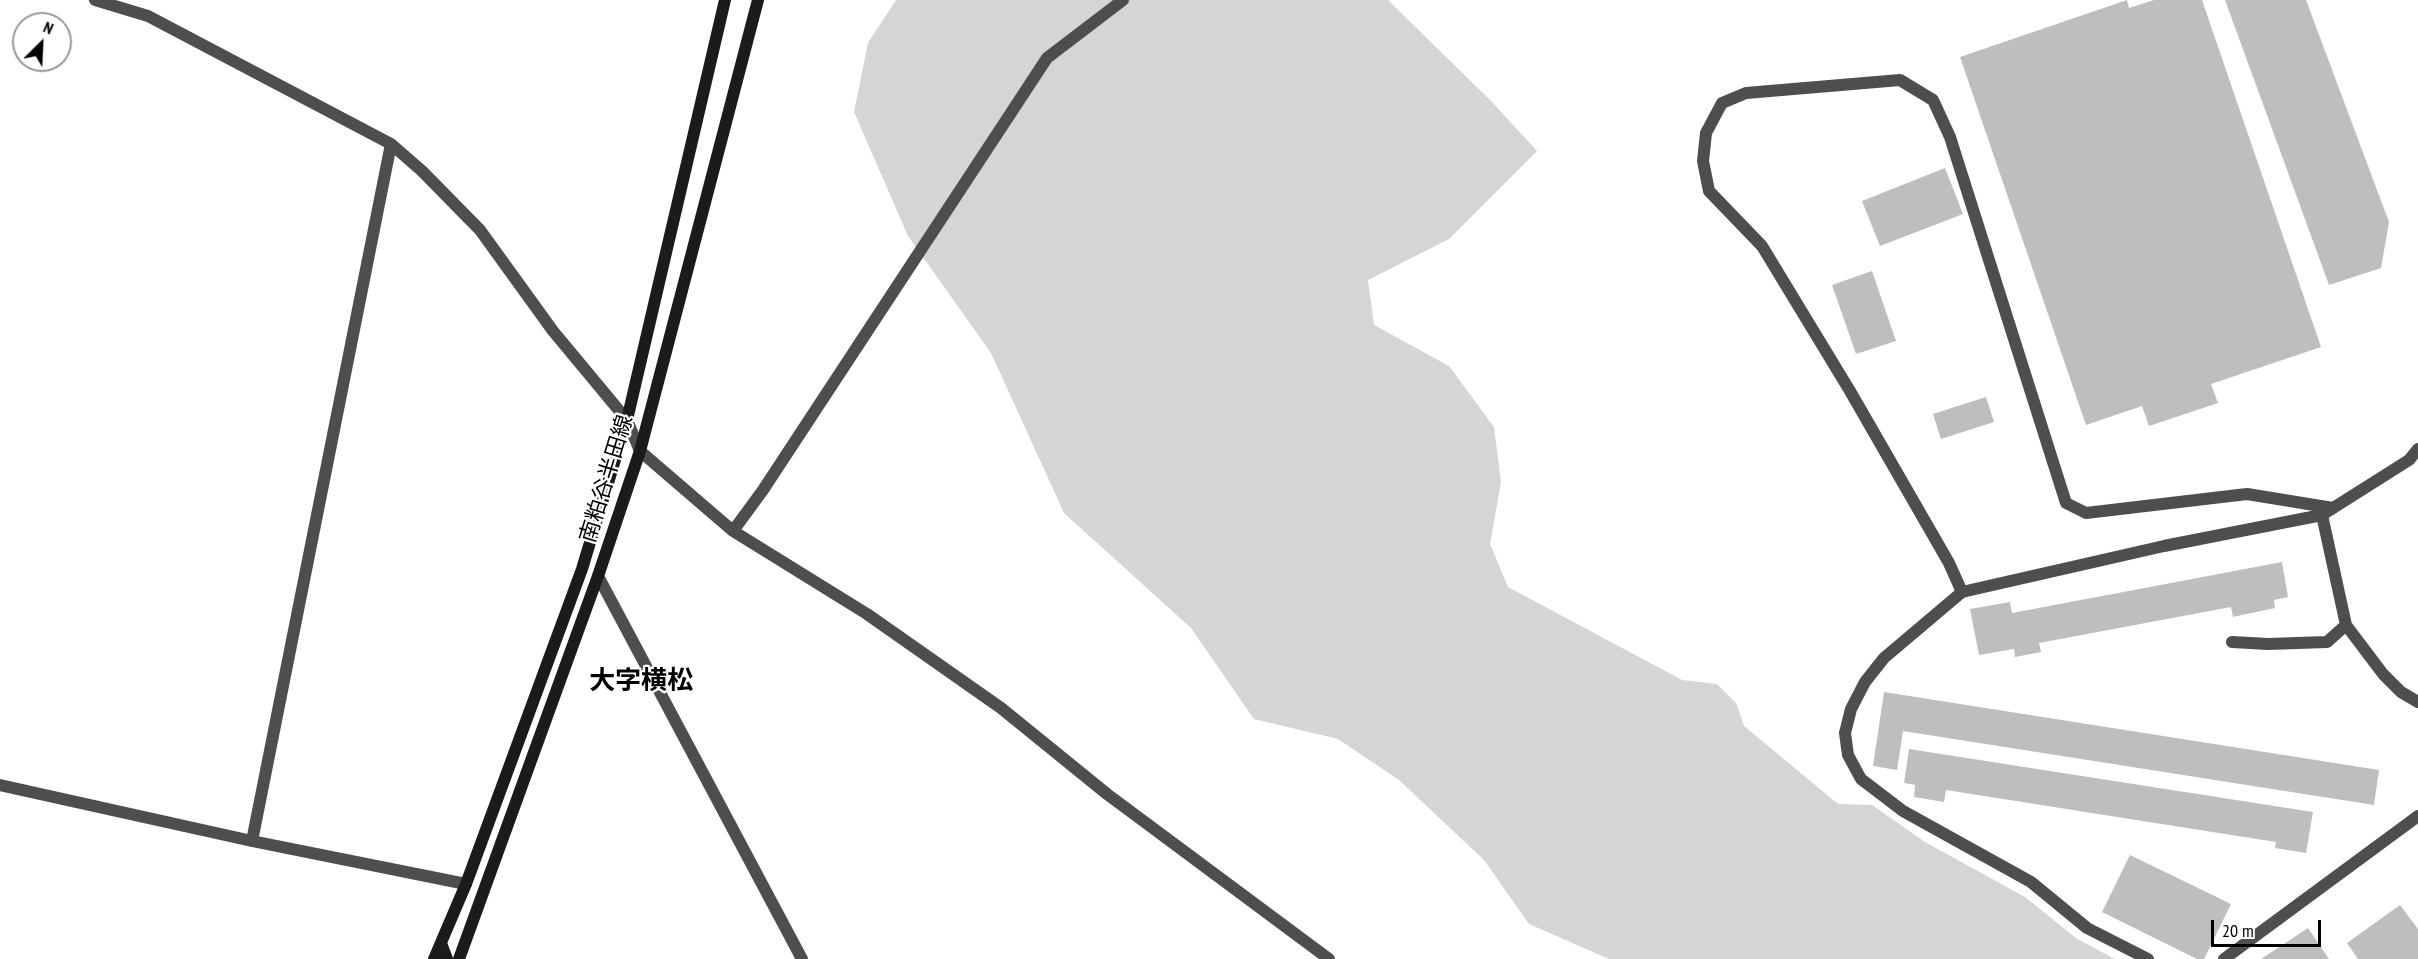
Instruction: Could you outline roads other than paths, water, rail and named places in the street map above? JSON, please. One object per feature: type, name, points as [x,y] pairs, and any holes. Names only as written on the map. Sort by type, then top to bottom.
[{"type":"main road","name":"南粕谷半田線","points":[[434,959],[466,884],[582,569],[627,420],[725,0]]},
{"type":"main road","name":"南粕谷半田線","points":[[459,959],[598,576],[640,451],[758,0]]},
{"type":"main road","points":[[441,943],[447,959]]},
{"type":"street","points":[[95,0],[148,16],[391,144],[422,171],[480,230],[553,331],[627,420],[640,451],[733,531],[867,614],[1001,708],[1107,794],[1329,959]]},
{"type":"street","points":[[733,531],[763,490],[1047,58],[1123,0]]},
{"type":"street","points":[[1962,592],[1949,563],[1856,401],[1762,246],[1709,191],[1703,161],[1706,133],[1722,104],[1746,93],[1900,80],[1934,100],[1950,137],[2066,503],[2086,513],[2247,494],[2333,508]]},
{"type":"street","points":[[252,841],[391,144]]},
{"type":"street","points":[[2148,959],[2087,928],[2031,882],[1903,811],[1861,779],[1848,755],[1845,733],[1851,709],[1865,682],[1884,658],[1962,592],[2164,546],[2322,515],[2409,460],[2418,449]]},
{"type":"street","points":[[2322,515],[2346,625],[2383,674],[2401,692],[2418,702]]},
{"type":"street","points":[[598,576],[802,959]]},
{"type":"street","points":[[2232,642],[2279,644],[2327,642],[2346,625]]},
{"type":"street","points":[[0,785],[252,841],[466,884]]},
{"type":"street","points":[[2224,959],[2418,816]]},
{"type":"district","name":"大字横松","points":[[641,682]]}]
